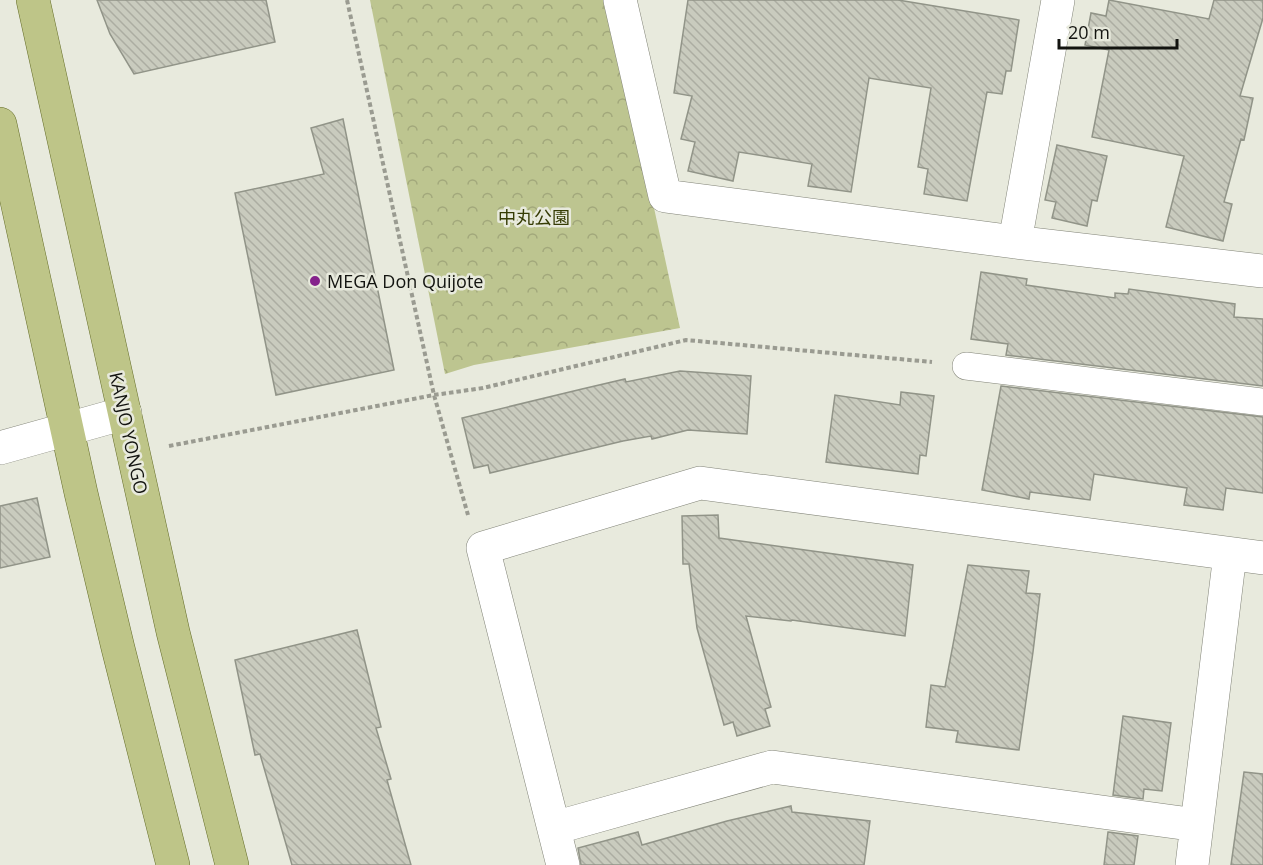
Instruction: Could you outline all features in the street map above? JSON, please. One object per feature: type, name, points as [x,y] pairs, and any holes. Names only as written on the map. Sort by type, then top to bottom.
[{"type":"main road","name":"KANJO YONGO","points":[[33,0],[173,632],[232,865]]},
{"type":"main road","points":[[0,124],[81,493],[173,865]]},
{"type":"street","points":[[620,0],[665,196],[1015,242],[1263,271]]},
{"type":"street","points":[[1015,242],[1058,0]]},
{"type":"street","points":[[966,366],[1263,402]]},
{"type":"street","points":[[0,448],[125,413]]},
{"type":"street","points":[[563,865],[483,548],[700,483],[1263,558]]},
{"type":"street","points":[[1192,865],[1230,554]]},
{"type":"street","points":[[554,828],[772,767],[1197,825]]},
{"type":"path","points":[[347,0],[434,396],[472,529],[483,548]]},
{"type":"path","points":[[168,446],[483,388],[686,340],[966,366]]},
{"type":"green space","name":"中丸公園","points":[[370,0],[609,0],[680,328],[474,365],[445,374]]},
{"type":"building","points":[[97,0],[266,0],[275,42],[134,74],[110,34]]},
{"type":"building","points":[[688,0],[898,0],[1019,20],[1011,71],[1006,71],[1002,94],[987,92],[967,201],[924,194],[928,169],[918,167],[931,88],[869,78],[851,192],[808,186],[812,164],[739,152],[733,181],[688,171],[695,142],[681,139],[692,96],[674,93]]},
{"type":"building","points":[[1109,0],[1209,19],[1214,0],[1263,0],[1263,18],[1240,96],[1253,98],[1244,140],[1241,139],[1224,202],[1232,204],[1223,241],[1166,227],[1184,156],[1092,137],[1109,50],[1085,45],[1091,13],[1106,16]]},
{"type":"building","name":"MEGA Don Quijote","points":[[343,119],[394,370],[276,395],[235,193],[324,174],[311,128]]},
{"type":"building","points":[[1057,145],[1107,156],[1097,201],[1092,200],[1087,226],[1052,218],[1056,202],[1045,200]]},
{"type":"building","points":[[981,272],[1027,279],[1026,285],[1115,298],[1115,293],[1128,294],[1129,289],[1235,304],[1234,317],[1263,319],[1263,386],[1006,355],[1008,344],[971,339]]},
{"type":"building","points":[[680,371],[751,376],[747,434],[688,430],[652,439],[651,436],[623,441],[490,473],[488,465],[474,468],[462,418],[625,379],[626,382]]},
{"type":"building","points":[[1001,386],[1263,417],[1263,493],[1226,488],[1223,510],[1184,505],[1187,488],[1094,474],[1090,500],[1030,492],[1029,499],[982,490]]},
{"type":"building","points":[[901,392],[934,396],[926,456],[920,455],[918,474],[826,462],[835,395],[900,405]]},
{"type":"building","points":[[37,498],[50,557],[0,568],[0,506]]},
{"type":"building","points":[[718,515],[719,538],[913,565],[905,636],[746,616],[771,707],[765,709],[770,726],[737,736],[733,722],[724,725],[697,628],[689,564],[683,564],[682,516]]},
{"type":"building","points":[[968,565],[1029,571],[1026,593],[1040,594],[1019,750],[956,742],[958,731],[926,727],[931,685],[945,687]]},
{"type":"building","points":[[357,630],[381,727],[376,728],[391,779],[387,780],[411,865],[292,865],[260,754],[255,755],[235,660]]},
{"type":"building","points":[[1123,716],[1171,723],[1162,791],[1144,789],[1143,799],[1113,795]]},
{"type":"building","points":[[1244,772],[1263,774],[1263,865],[1231,865]]},
{"type":"building","points":[[791,806],[792,812],[870,821],[864,865],[581,865],[578,848],[638,832],[642,845]]},
{"type":"building","points":[[1108,832],[1138,836],[1134,865],[1104,865]]},
{"type":"place","name":"MEGA Don Quijote","points":[[315,281]]}]
